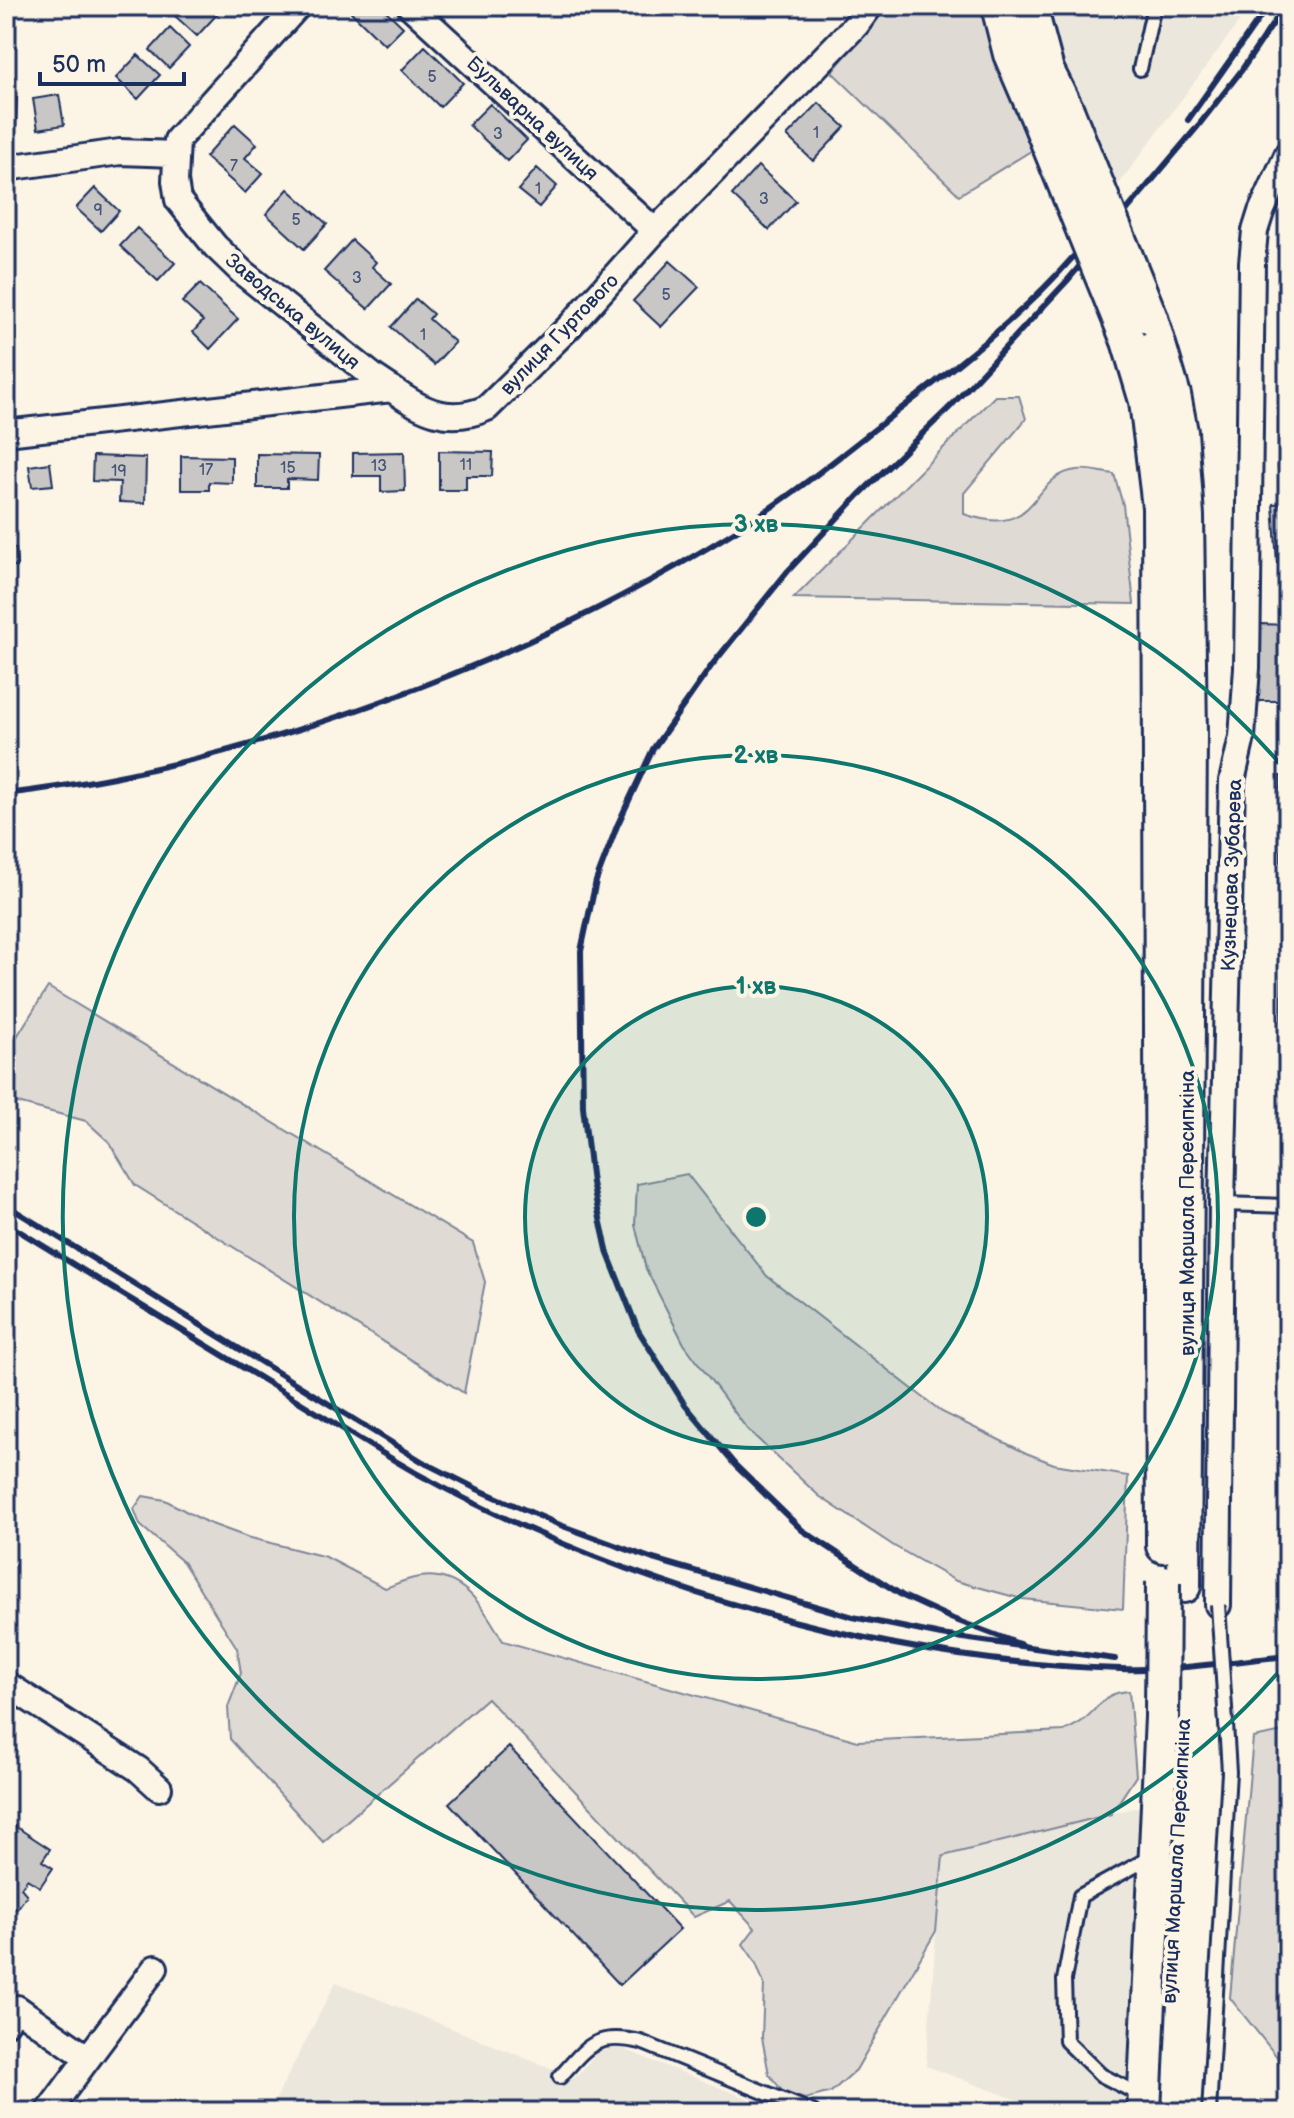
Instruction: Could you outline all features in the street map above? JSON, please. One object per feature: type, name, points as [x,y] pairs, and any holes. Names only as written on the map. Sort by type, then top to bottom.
[{"type":"main road","points":[[998,6],[1010,54],[1052,115]]},
{"type":"main road","points":[[1030,6],[1047,70],[1052,115]]},
{"type":"main road","name":"вулиця Маршала Пересипкіна","points":[[1052,115],[1151,318],[1165,359],[1176,407],[1187,516],[1190,767],[1173,1584]]},
{"type":"main road","name":"вулиця Маршала Пересипкіна","points":[[1052,115],[1146,401],[1159,507],[1173,1718],[1151,2107]]},
{"type":"main road","name":"вулиця Маршала Пересипкіна","points":[[1151,2107],[1156,1854],[1173,1718]]},
{"type":"street","points":[[6,168],[177,147],[298,6]]},
{"type":"street","name":"Бульварна вулиця","points":[[410,6],[655,231]]},
{"type":"street","name":"вулиця Гуртового","points":[[392,389],[415,406],[435,414],[453,417],[487,408],[571,325],[655,231],[857,24],[870,6]]},
{"type":"street","name":"Заводська вулиця","points":[[177,147],[175,181],[178,200],[215,246],[285,308],[392,389]]},
{"type":"street","name":"Кузнецова Зубарева","points":[[1218,1605],[1222,1204],[1232,781],[1242,737],[1247,668],[1252,263],[1255,231],[1261,212],[1288,153]]},
{"type":"street","points":[[6,433],[392,389]]},
{"type":"street","points":[[6,1684],[138,1769],[159,1788]]},
{"type":"street","points":[[48,2112],[155,1968]]},
{"type":"street","points":[[6,2023],[17,2008],[88,2058]]},
{"type":"lane","points":[[1140,69],[1154,6]]},
{"type":"lane","points":[[1222,1204],[1288,1206]]},
{"type":"lane","points":[[1209,2112],[1229,1772],[1218,1605]]},
{"type":"lane","points":[[1151,2107],[1101,2075],[1066,2041],[1064,1980],[1080,1896],[1156,1854]]},
{"type":"lane","points":[[560,2077],[581,2052],[602,2039],[620,2037],[641,2042],[813,2112]]},
{"type":"shaded area","points":[[877,6],[983,6],[997,61],[1034,149],[959,195],[832,72],[865,32]]},
{"type":"shaded area","points":[[1045,6],[1251,6],[1115,189],[1060,65]]},
{"type":"shaded area","points":[[995,396],[1019,396],[1026,419],[964,493],[964,514],[989,520],[1007,519],[1021,513],[1062,474],[1091,470],[1114,474],[1123,505],[1134,604],[794,598]]},
{"type":"shaded area","points":[[48,987],[473,1243],[485,1282],[464,1393],[135,1185],[109,1142],[86,1121],[6,1100],[6,1054]]},
{"type":"shaded area","points":[[1280,1110],[1288,1110],[1288,1306],[1277,1306]]},
{"type":"shaded area","points":[[687,1174],[767,1276],[942,1412],[1054,1464],[1128,1476],[1123,1609],[1022,1599],[956,1581],[894,1546],[819,1496],[747,1429],[684,1344],[646,1269],[635,1225],[637,1184]]},
{"type":"shaded area","points":[[143,1496],[165,1500],[206,1522],[247,1537],[326,1557],[385,1588],[414,1578],[445,1578],[469,1593],[503,1641],[858,1741],[1064,1731],[1082,1721],[1107,1697],[1129,1691],[1136,1776],[1111,1814],[943,1856],[936,1931],[856,2070],[831,2092],[805,2099],[783,2092],[769,2074],[762,2038],[764,1984],[755,1961],[743,1944],[755,1928],[730,1901],[694,1917],[487,1698],[323,1842],[230,1739],[228,1707],[241,1673],[237,1648],[183,1562],[140,1525],[134,1509]]},
{"type":"shaded area","points":[[1288,1731],[1288,2054],[1278,2058],[1230,1998],[1253,1738]]},
{"type":"shaded area","points":[[1142,1806],[1125,2112],[1049,2112],[926,2066],[942,1855]]},
{"type":"shaded area","points":[[336,1982],[575,2078],[606,2042],[781,2112],[269,2112]]},
{"type":"building","points":[[182,6],[214,6],[220,11],[197,36],[174,15]]},
{"type":"building","points":[[381,6],[403,27],[385,45],[347,8]]},
{"type":"building","points":[[494,6],[515,6],[504,16]]},
{"type":"building","points":[[170,28],[189,47],[169,68],[150,50]]},
{"type":"building","points":[[425,46],[463,83],[440,107],[402,70]]},
{"type":"building","points":[[138,55],[160,75],[138,99],[116,78]]},
{"type":"building","points":[[59,95],[64,125],[38,129],[33,99]]},
{"type":"building","points":[[6,97],[17,98],[15,150],[6,149]]},
{"type":"building","points":[[819,103],[845,127],[813,161],[787,136]]},
{"type":"building","points":[[490,104],[527,140],[507,161],[469,125]]},
{"type":"building","points":[[235,124],[257,144],[245,158],[263,173],[245,193],[205,157]]},
{"type":"building","points":[[758,166],[796,201],[769,230],[732,195]]},
{"type":"building","points":[[537,168],[557,186],[539,207],[518,190]]},
{"type":"building","points":[[6,184],[10,184],[10,210],[6,210]]},
{"type":"building","points":[[95,188],[119,211],[101,231],[76,208]]},
{"type":"building","points":[[288,189],[327,224],[304,249],[266,214]]},
{"type":"building","points":[[137,228],[175,263],[158,281],[120,246]]},
{"type":"building","points":[[6,235],[12,235],[12,266],[6,267]]},
{"type":"building","points":[[352,240],[376,262],[372,267],[391,284],[368,309],[324,271]]},
{"type":"building","points":[[670,261],[699,287],[661,327],[633,301]]},
{"type":"building","points":[[200,284],[238,319],[210,349],[193,332],[203,321],[182,302]]},
{"type":"building","points":[[416,299],[433,314],[429,319],[455,342],[434,365],[391,327]]},
{"type":"building","points":[[6,371],[9,371],[11,412],[6,412]]},
{"type":"building","points":[[1279,412],[1288,412],[1288,468],[1278,468]]},
{"type":"building","points":[[439,451],[493,452],[492,476],[466,476],[466,490],[439,490]]},
{"type":"building","points":[[404,452],[405,491],[381,492],[381,476],[353,476],[353,453]]},
{"type":"building","points":[[257,454],[319,455],[318,480],[287,479],[287,488],[257,488]]},
{"type":"building","points":[[93,456],[146,458],[145,503],[119,502],[120,482],[92,481]]},
{"type":"building","points":[[181,456],[232,457],[232,483],[209,482],[209,490],[181,490]]},
{"type":"building","points":[[50,463],[53,485],[32,487],[29,466]]},
{"type":"building","points":[[13,466],[15,494],[6,495],[6,467]]},
{"type":"building","points":[[1288,503],[1288,563],[1277,563],[1273,504]]},
{"type":"building","points":[[6,548],[16,548],[17,567],[6,567]]},
{"type":"building","points":[[1260,624],[1288,625],[1288,701],[1259,701]]},
{"type":"building","points":[[1280,776],[1288,776],[1288,862],[1281,862]]},
{"type":"building","points":[[1282,922],[1288,923],[1288,1047],[1281,1047]]},
{"type":"building","points":[[509,1747],[680,1929],[620,1985],[449,1803]]},
{"type":"building","points":[[15,1826],[50,1849],[42,1861],[53,1868],[40,1887],[27,1879],[21,1888],[27,1895],[17,1909],[9,1904],[6,1909],[6,1837]]},
{"type":"railway","points":[[1188,120],[1268,6]]},
{"type":"railway","points":[[1027,1647],[903,1596],[802,1530],[735,1465],[685,1405],[638,1330],[608,1254],[592,1183],[583,1107],[581,951],[596,881],[617,826],[653,749],[712,665],[788,571],[859,495],[951,406],[1067,281],[1198,126],[1241,71],[1285,6]]},
{"type":"railway","points":[[6,794],[99,780],[194,759],[290,732],[385,700],[569,622],[655,578],[737,530],[795,490],[985,342],[1031,301],[1073,257]]},
{"type":"railway","points":[[6,1205],[423,1462],[560,1525],[653,1559],[853,1617],[941,1635],[1115,1659]]},
{"type":"railway","points":[[6,1223],[416,1473],[496,1514],[668,1584],[758,1612],[849,1634],[941,1652],[1031,1664],[1142,1669],[1288,1656]]}]
